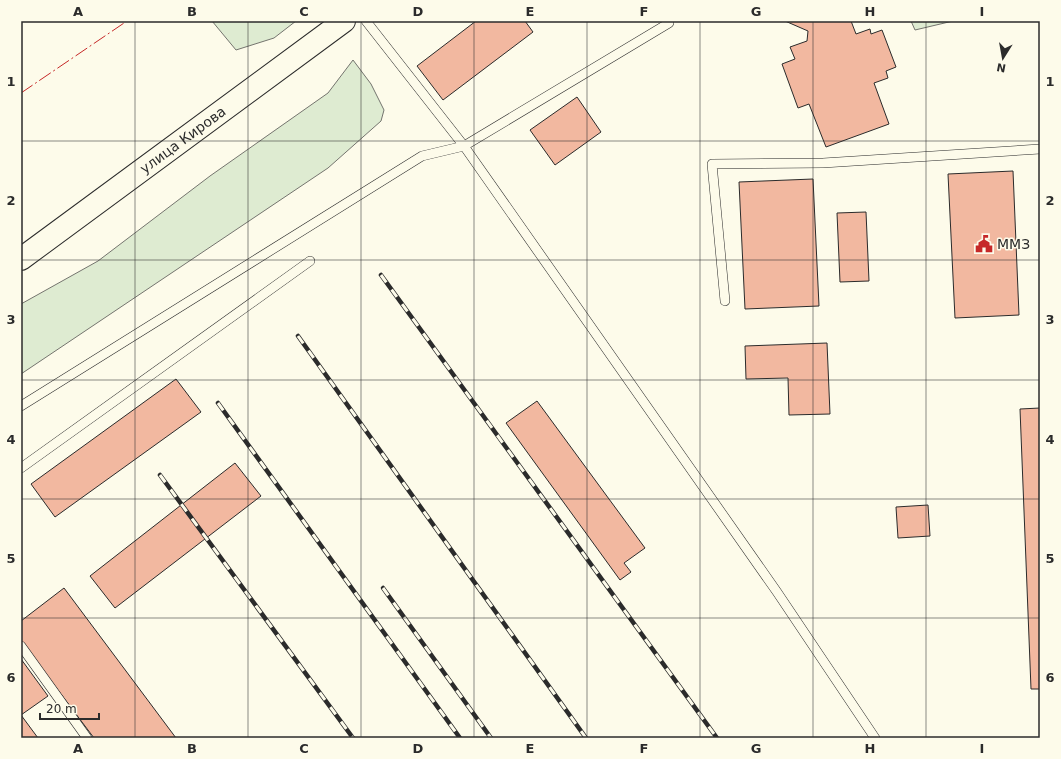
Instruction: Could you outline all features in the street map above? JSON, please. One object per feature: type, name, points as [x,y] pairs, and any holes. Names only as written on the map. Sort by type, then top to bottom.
[{"type":"main road","name":"улица Кирова","points":[[21,259],[344,21]]},
{"type":"lane","points":[[366,21],[464,146],[772,585],[875,738]]},
{"type":"lane","points":[[21,406],[422,156],[464,146],[669,23]]},
{"type":"lane","points":[[725,301],[712,164],[823,163],[1040,149]]},
{"type":"lane","points":[[21,468],[310,261]]},
{"type":"lane","points":[[21,646],[87,738]]},
{"type":"green space","points":[[212,21],[296,21],[274,38],[236,50]]},
{"type":"green space","points":[[911,21],[953,21],[915,30]]},
{"type":"green space","points":[[353,60],[371,84],[384,110],[381,121],[328,168],[21,374],[21,304],[98,261],[210,176],[328,93]]},
{"type":"building","points":[[476,21],[525,21],[533,32],[443,100],[417,66]]},
{"type":"building","points":[[785,21],[851,21],[856,34],[870,29],[871,34],[882,30],[896,67],[886,71],[888,78],[874,83],[889,124],[826,147],[809,104],[798,108],[782,64],[795,59],[790,47],[807,41],[808,31]]},
{"type":"building","points":[[577,97],[601,132],[555,165],[530,130]]},
{"type":"building","name":"ММЗ","points":[[1013,171],[1019,315],[955,318],[948,174]]},
{"type":"building","points":[[813,179],[819,306],[745,309],[739,182]]},
{"type":"building","points":[[866,212],[869,281],[840,282],[837,213]]},
{"type":"building","points":[[827,343],[830,414],[789,415],[788,378],[746,379],[745,346]]},
{"type":"building","points":[[176,379],[201,412],[55,517],[31,484]]},
{"type":"building","points":[[537,401],[645,548],[624,563],[631,572],[620,580],[506,423]]},
{"type":"building","points":[[1040,408],[1040,689],[1031,689],[1020,409]]},
{"type":"building","points":[[235,463],[261,496],[115,608],[90,576]]},
{"type":"building","points":[[928,505],[930,536],[898,538],[896,507]]},
{"type":"building","points":[[64,588],[176,738],[94,738],[21,641],[21,621]]},
{"type":"building","points":[[21,659],[48,696],[21,715]]},
{"type":"building","points":[[21,715],[38,738],[21,738]]},
{"type":"railway","points":[[381,275],[717,738]]},
{"type":"railway","points":[[298,336],[586,738]]},
{"type":"railway","points":[[218,403],[460,738]]},
{"type":"railway","points":[[160,475],[353,738]]},
{"type":"railway","points":[[383,588],[491,738]]},
{"type":"power","points":[[21,93],[127,21]]},
{"type":"place","name":"ММЗ","points":[[984,244]]}]
